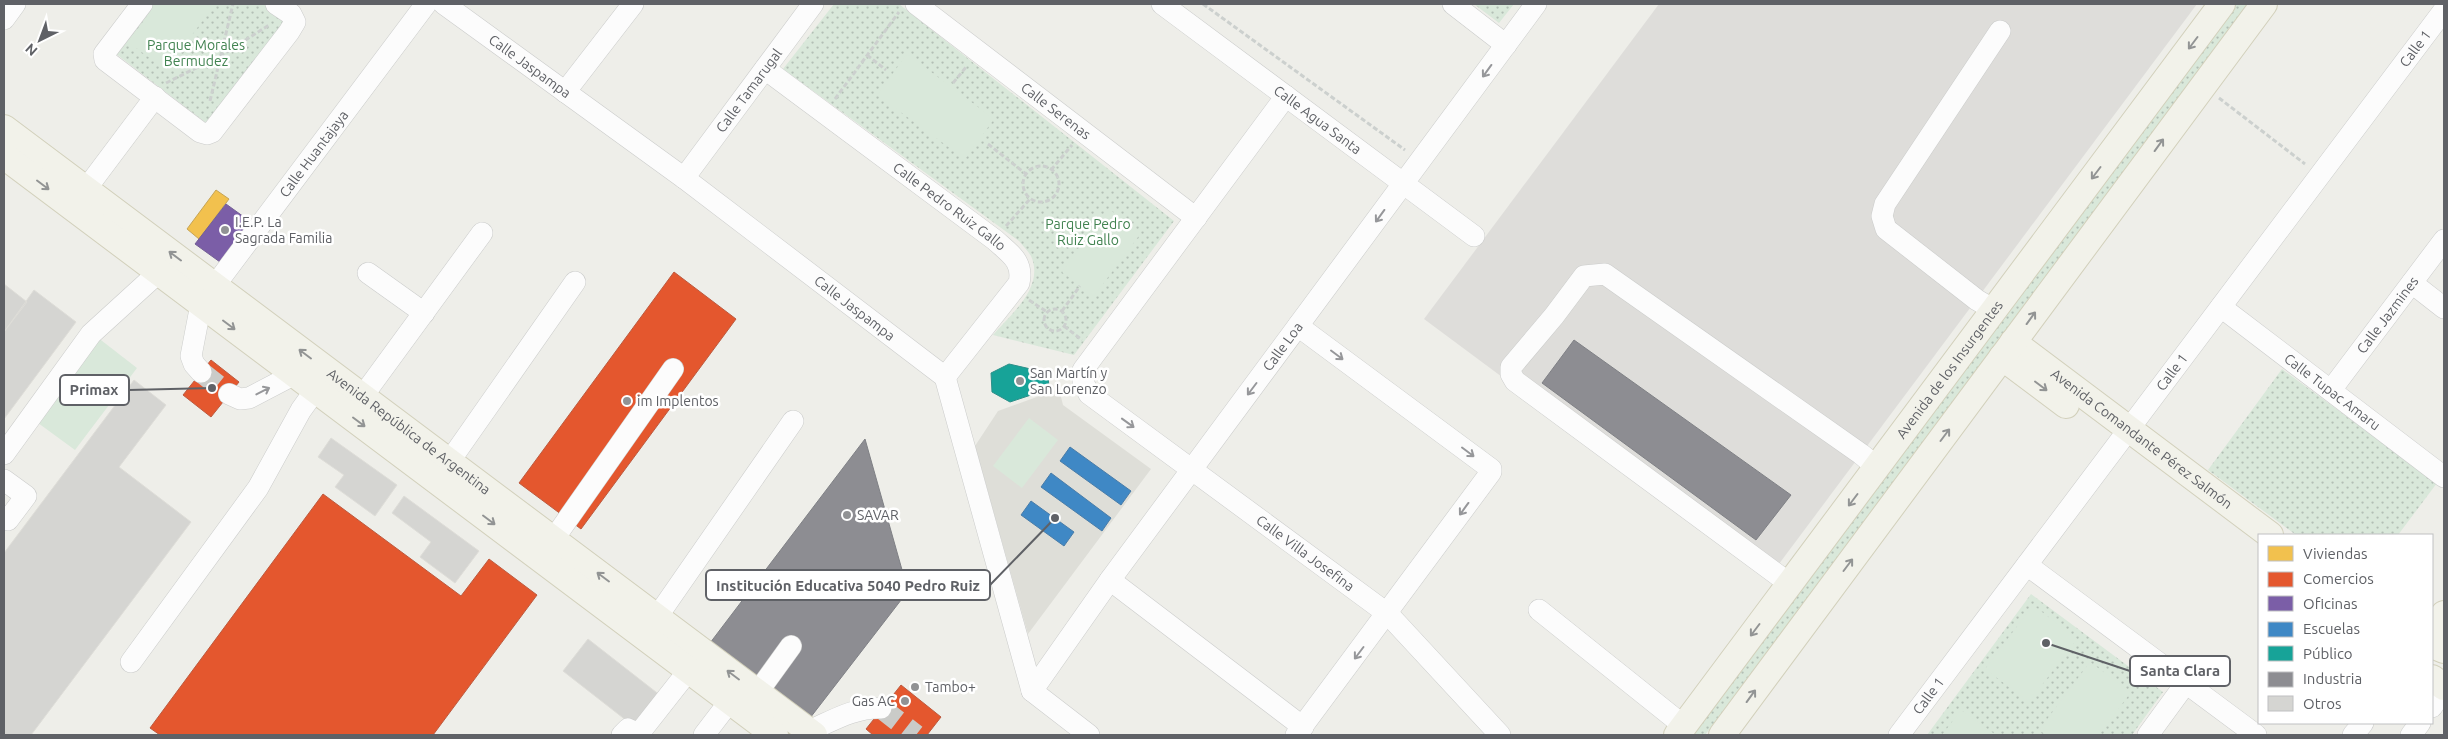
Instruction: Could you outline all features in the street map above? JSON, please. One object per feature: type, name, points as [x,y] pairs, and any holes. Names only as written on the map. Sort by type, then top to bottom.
[{"type":"main road","name":"Avenida de los Insurgentes","points":[[1681,731],[2222,4]]},
{"type":"main road","points":[[1722,735],[2264,4]]},
{"type":"main road","name":"Avenida República de Argentina","points":[[4,128],[86,189],[207,295],[689,670],[730,701],[795,732]]},
{"type":"main road","name":"Avenida República de Argentina","points":[[4,156],[159,272],[207,295]]},
{"type":"main road","name":"Avenida Comandante Pérez Salmón","points":[[2008,350],[2123,436],[2269,534]]},
{"type":"main road","name":"Avenida República de Argentina","points":[[313,378],[362,397],[757,693],[795,732]]},
{"type":"main road","name":"Avenida Comandante Pérez Salmón","points":[[2123,436],[2258,548]]},
{"type":"main road","points":[[2433,630],[2444,614]]},
{"type":"main road","points":[[2433,679],[2444,688]]},
{"type":"street","points":[[4,19],[15,4]]},
{"type":"street","points":[[142,4],[104,54],[105,60],[200,132],[207,134],[212,132],[290,32],[295,22],[291,14],[276,4]]},
{"type":"street","name":"Calle Huantajaya","points":[[207,295],[426,4]]},
{"type":"street","name":"Calle Jaspampa","points":[[444,4],[684,178],[944,378]]},
{"type":"street","points":[[565,92],[632,4]]},
{"type":"street","name":"Calle Tamarugal","points":[[684,178],[814,4]]},
{"type":"street","name":"Calle Agua Santa","points":[[1162,4],[1474,236]]},
{"type":"street","points":[[1453,4],[1506,45]]},
{"type":"street","name":"Calle Loa","points":[[1032,691],[1110,580],[1536,4]]},
{"type":"street","name":"Calle Serenas","points":[[908,7],[1083,131],[1196,218]]},
{"type":"street","name":"Calle 1","points":[[1899,735],[2320,175],[2442,19]]},
{"type":"street","points":[[1994,310],[1977,300],[1886,229],[1882,216],[1885,204],[2000,31]]},
{"type":"street","name":"Calle Pedro Ruiz Gallo","points":[[765,69],[994,240],[1015,258],[1020,266],[1021,274],[1018,282],[944,378]]},
{"type":"street","points":[[1196,218],[1286,96]]},
{"type":"street","points":[[86,189],[155,97]]},
{"type":"street","name":"Calle Villa Josefina","points":[[1196,218],[1083,370],[1083,382],[1089,394],[1388,614],[1500,735]]},
{"type":"street","points":[[362,397],[482,232]]},
{"type":"street","name":"Calle Jazmines","points":[[2331,390],[2444,240]]},
{"type":"street","points":[[4,454],[91,334],[159,272]]},
{"type":"street","points":[[368,272],[424,313]]},
{"type":"street","points":[[1790,584],[1515,381],[1510,367],[1554,316],[1584,276],[1605,274],[1877,467]]},
{"type":"street","points":[[449,462],[575,282]]},
{"type":"street","points":[[2412,283],[2444,308]]},
{"type":"street","points":[[201,372],[194,364],[191,356],[207,295]]},
{"type":"street","name":"Calle Tupac Amaru","points":[[2221,306],[2444,477]]},
{"type":"street","points":[[1110,580],[1300,731],[1388,614],[1491,472],[1491,469],[1298,326]]},
{"type":"street","points":[[553,540],[673,369]]},
{"type":"street","points":[[229,394],[240,399],[249,398],[313,378]]},
{"type":"street","points":[[131,662],[258,488],[313,378]]},
{"type":"street","points":[[944,378],[1032,691],[1089,735]]},
{"type":"street","points":[[657,617],[793,421]]},
{"type":"street","points":[[4,480],[26,496],[8,520]]},
{"type":"street","points":[[2027,565],[2256,735]]},
{"type":"street","points":[[1539,610],[1681,731]]},
{"type":"street","points":[[757,693],[792,646]]},
{"type":"street","points":[[622,735],[628,730],[637,733],[641,731],[689,670]]},
{"type":"street","points":[[2148,735],[2186,684]]},
{"type":"street","points":[[2433,705],[2444,688]]},
{"type":"street","points":[[704,735],[730,701]]},
{"type":"street","points":[[795,732],[852,712],[870,707],[881,708]]},
{"type":"street","points":[[2353,735],[2362,724]]},
{"type":"street","points":[[2411,735],[2419,724]]},
{"type":"path","points":[[210,102],[232,4]]},
{"type":"path","points":[[1203,4],[1420,160]]},
{"type":"path","points":[[824,114],[867,55],[908,7]]},
{"type":"path","points":[[155,97],[161,86],[222,55],[282,18],[295,22]]},
{"type":"path","points":[[867,55],[886,70]]},
{"type":"path","points":[[2204,85],[2320,175]]},
{"type":"path","points":[[1052,170],[1083,131]]},
{"type":"path","points":[[988,144],[1026,174]]},
{"type":"path","points":[[1035,167],[1052,170],[1058,180],[1057,193],[1048,201],[1036,202],[1030,199],[1022,184],[1026,174],[1035,167]]},
{"type":"path","points":[[994,240],[1030,199]]},
{"type":"path","points":[[1062,311],[1080,286]]},
{"type":"path","points":[[1053,309],[1062,311],[1066,319],[1064,326],[1058,330],[1049,328],[1044,319],[1047,312],[1053,309]]},
{"type":"shaded area","points":[[1659,4],[2197,4],[1770,576],[1424,319]]},
{"type":"shaded area","points":[[1059,389],[1063,405],[1151,469],[1028,634],[975,446],[998,411]]},
{"type":"green space","name":"Parque Morales Bermudez","points":[[145,4],[265,4],[286,19],[206,123],[111,50]]},
{"type":"green space","points":[[156,4],[206,4],[212,8],[166,70],[128,42]]},
{"type":"green space","name":"Parque Pedro Ruiz Gallo","points":[[834,4],[899,4],[1174,221],[1074,355],[993,335],[1017,309],[1030,289],[1034,278],[1031,256],[1019,241],[783,69]]},
{"type":"green space","points":[[1474,4],[1514,4],[1499,23]]},
{"type":"green space","points":[[2234,4],[2252,4],[1705,735],[1689,735]]},
{"type":"green space","points":[[907,54],[994,119],[965,159],[877,95]]},
{"type":"green space","points":[[1109,209],[1141,233],[1094,296],[1062,272]]},
{"type":"green space","points":[[97,337],[137,368],[75,450],[34,420]]},
{"type":"green space","points":[[2282,369],[2437,483],[2399,534],[2295,534],[2208,470]]},
{"type":"green space","points":[[1029,418],[1058,440],[1022,488],[993,466]]},
{"type":"green space","points":[[2031,594],[2163,692],[2132,735],[1927,735]]},
{"type":"green space","points":[[2033,605],[2077,639],[2029,702],[1985,669]]},
{"type":"green space","points":[[2090,662],[2131,692],[2099,735],[2046,735],[2039,730]]},
{"type":"green space","points":[[1961,710],[1996,735],[1942,735]]},
{"type":"building: Viviendas","points":[[216,190],[229,199],[199,239],[187,229]]},
{"type":"building: Comercios","name":"im Implentos","points":[[674,272],[736,319],[581,529],[519,483]]},
{"type":"building: Comercios","points":[[211,360],[239,382],[211,417],[183,395]]},
{"type":"building: Comercios","points":[[323,494],[461,596],[489,559],[537,595],[433,735],[160,735],[150,728]]},
{"type":"building: Comercios","name":"Gas AC","points":[[901,685],[941,717],[927,735],[873,735],[866,729]]},
{"type":"building: Oficinas","name":"I.E.P. La Sagrada Familia","points":[[226,204],[251,222],[220,262],[195,244]]},
{"type":"building: Escuelas","points":[[1070,447],[1131,491],[1121,505],[1060,461]]},
{"type":"building: Escuelas","points":[[1051,473],[1111,518],[1102,531],[1041,487]]},
{"type":"building: Escuelas","points":[[1031,501],[1074,532],[1064,546],[1021,515]]},
{"type":"building: Público","name":"San Martín y San Lorenzo","points":[[1009,364],[1048,373],[1049,389],[1010,402],[992,392],[991,373]]},
{"type":"building: Industria","points":[[1574,340],[1791,495],[1756,540],[1542,383]]},
{"type":"building: Industria","name":"SAVAR","points":[[865,439],[908,591],[810,718],[710,643]]},
{"type":"building: Otros","points":[[4,284],[27,302],[4,332]]},
{"type":"building: Otros","points":[[34,290],[76,322],[4,419],[4,332]]},
{"type":"building: Otros","points":[[134,380],[166,405],[119,467],[191,522],[31,735],[4,735],[4,553]]},
{"type":"building: Otros","points":[[331,438],[397,485],[375,516],[335,487],[344,475],[318,457]]},
{"type":"building: Otros","points":[[404,496],[479,551],[455,583],[420,557],[431,542],[392,513]]},
{"type":"building: Otros","points":[[588,639],[661,696],[636,728],[563,671]]},
{"type":"tunnel","points":[[201,372],[229,394]]},
{"type":"tunnel","points":[[881,708],[916,735]]},
{"type":"place","name":"I.E.P. La Sagrada Familia","points":[[225,230]]},
{"type":"place","name":"San Martín y San Lorenzo","points":[[1020,381]]},
{"type":"place","name":"Primax","points":[[212,388]]},
{"type":"place","name":"im Implentos","points":[[627,401]]},
{"type":"place","name":"SAVAR","points":[[847,515]]},
{"type":"place","name":"Institución Educativa 5040 Pedro Ruiz","points":[[1055,518]]},
{"type":"place","name":"Santa Clara","points":[[2046,643]]},
{"type":"place","name":"Tambo+","points":[[915,687]]},
{"type":"place","name":"Gas AC","points":[[905,701]]}]
